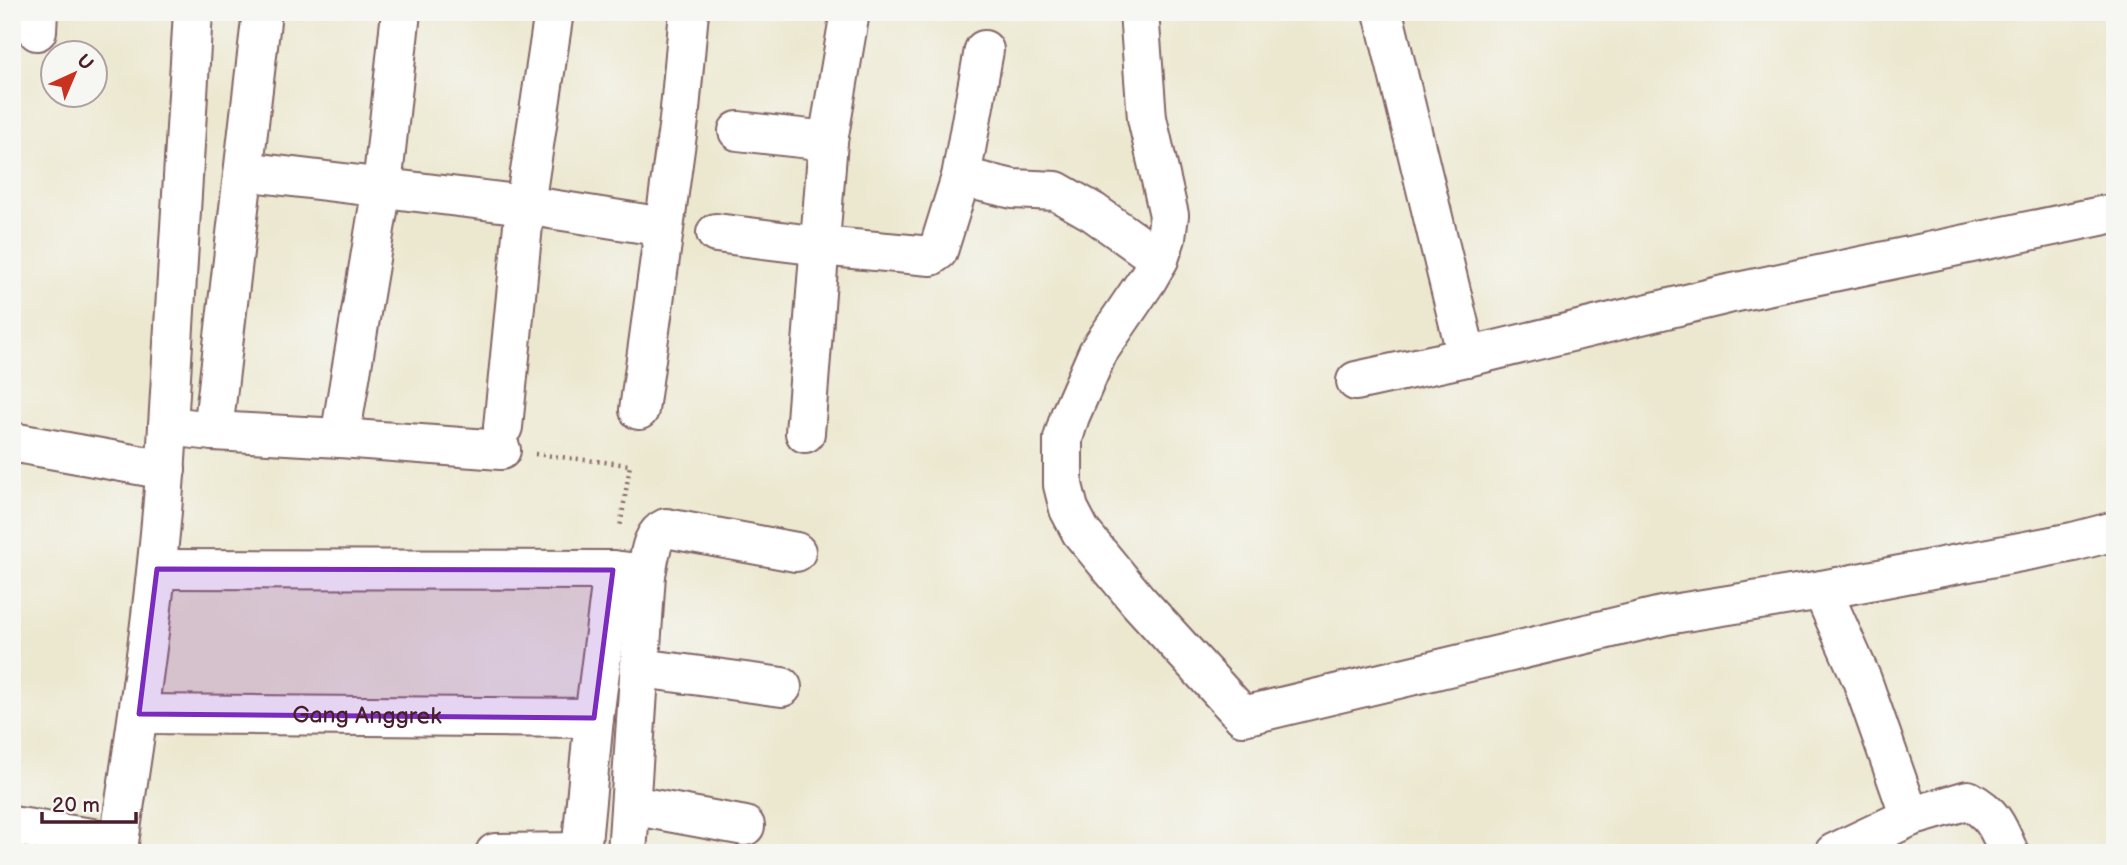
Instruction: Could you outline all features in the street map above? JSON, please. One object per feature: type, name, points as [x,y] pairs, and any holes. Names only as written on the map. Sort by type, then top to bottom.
[{"type":"street","points":[[12,826],[120,847],[157,569],[166,470],[193,12]]},
{"type":"street","points":[[213,432],[262,12]]},
{"type":"street","points":[[340,438],[382,187],[401,12]]},
{"type":"street","points":[[168,425],[213,432],[340,438],[502,438],[525,205],[554,12]]},
{"type":"street","points":[[639,410],[679,121],[689,12]]},
{"type":"street","points":[[805,433],[828,141],[850,12]]},
{"type":"street","points":[[1139,12],[1147,118],[1168,215],[1166,237],[1159,259],[1147,281],[1105,340],[1070,416],[1063,439],[1063,485],[1069,509],[1081,532],[1138,601],[1243,716],[1665,615],[1822,590],[2073,542],[2115,531]]},
{"type":"street","points":[[1383,12],[1468,357]]},
{"type":"street","points":[[716,233],[931,256],[938,251],[961,177],[984,50]]},
{"type":"street","points":[[738,131],[828,141]]},
{"type":"street","points":[[244,171],[525,205],[664,227]]},
{"type":"street","points":[[961,177],[1013,189],[1056,191],[1093,212],[1159,259]]},
{"type":"street","points":[[1356,381],[1468,357],[1728,294],[2115,213]]},
{"type":"street","points":[[13,450],[166,470]]},
{"type":"street","points":[[495,853],[581,852],[594,718],[630,572],[660,531],[666,528],[796,552]]},
{"type":"street","points":[[157,569],[630,572]]},
{"type":"street","points":[[627,853],[641,668],[630,572]]},
{"type":"street","points":[[1822,590],[1862,680],[1910,817]]},
{"type":"street","points":[[641,668],[782,687]]},
{"type":"street","name":"Gang Anggrek","points":[[139,714],[594,718]]},
{"type":"street","points":[[1834,853],[1910,817],[1968,800],[1990,814],[2009,853]]},
{"type":"street","points":[[631,805],[745,826]]},
{"type":"path","points":[[502,438],[630,465],[630,572]]},
{"type":"highlighted area","points":[[157,569],[613,570],[594,718],[139,714]]}]
